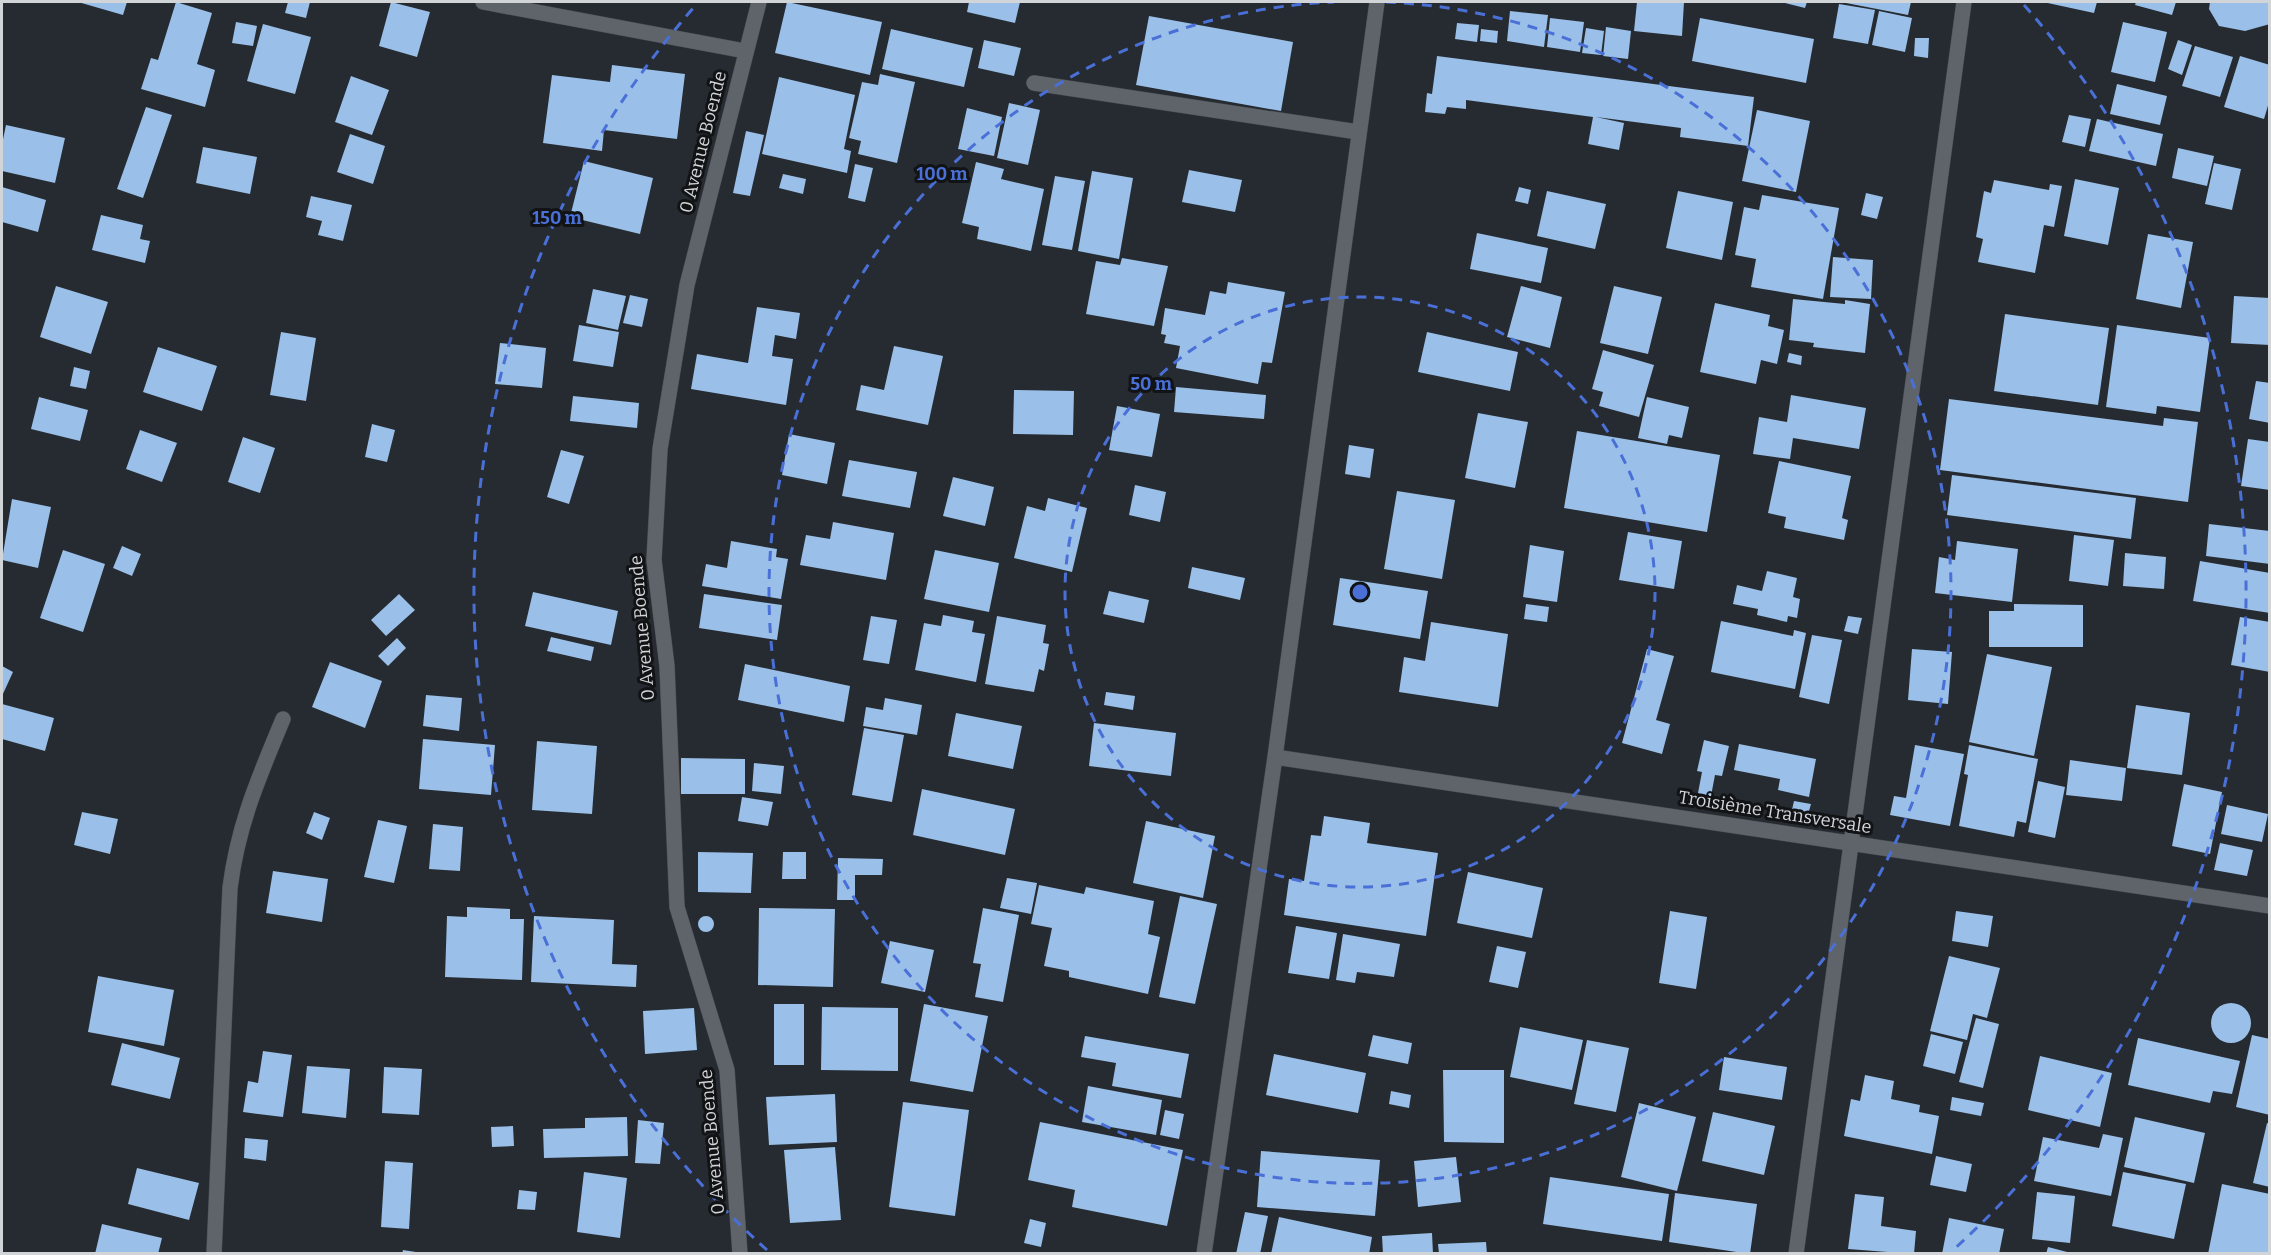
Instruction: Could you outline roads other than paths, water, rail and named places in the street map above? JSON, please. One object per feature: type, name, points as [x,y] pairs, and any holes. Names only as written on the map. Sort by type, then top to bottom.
[{"type":"street","points":[[483,2],[746,51]]},
{"type":"street","name":"0 Avenue Boende","points":[[740,1254],[728,1070],[676,908],[667,666],[654,560],[660,449],[687,285],[759,2]]},
{"type":"street","points":[[1204,1254],[1275,757],[1377,2]]},
{"type":"street","points":[[1796,1254],[1964,2]]},
{"type":"street","points":[[1034,83],[1358,132]]},
{"type":"street","points":[[214,1254],[230,888],[235,851],[244,816],[283,719]]},
{"type":"street","name":"Troisième Transversale","points":[[1275,757],[2270,906]]}]
